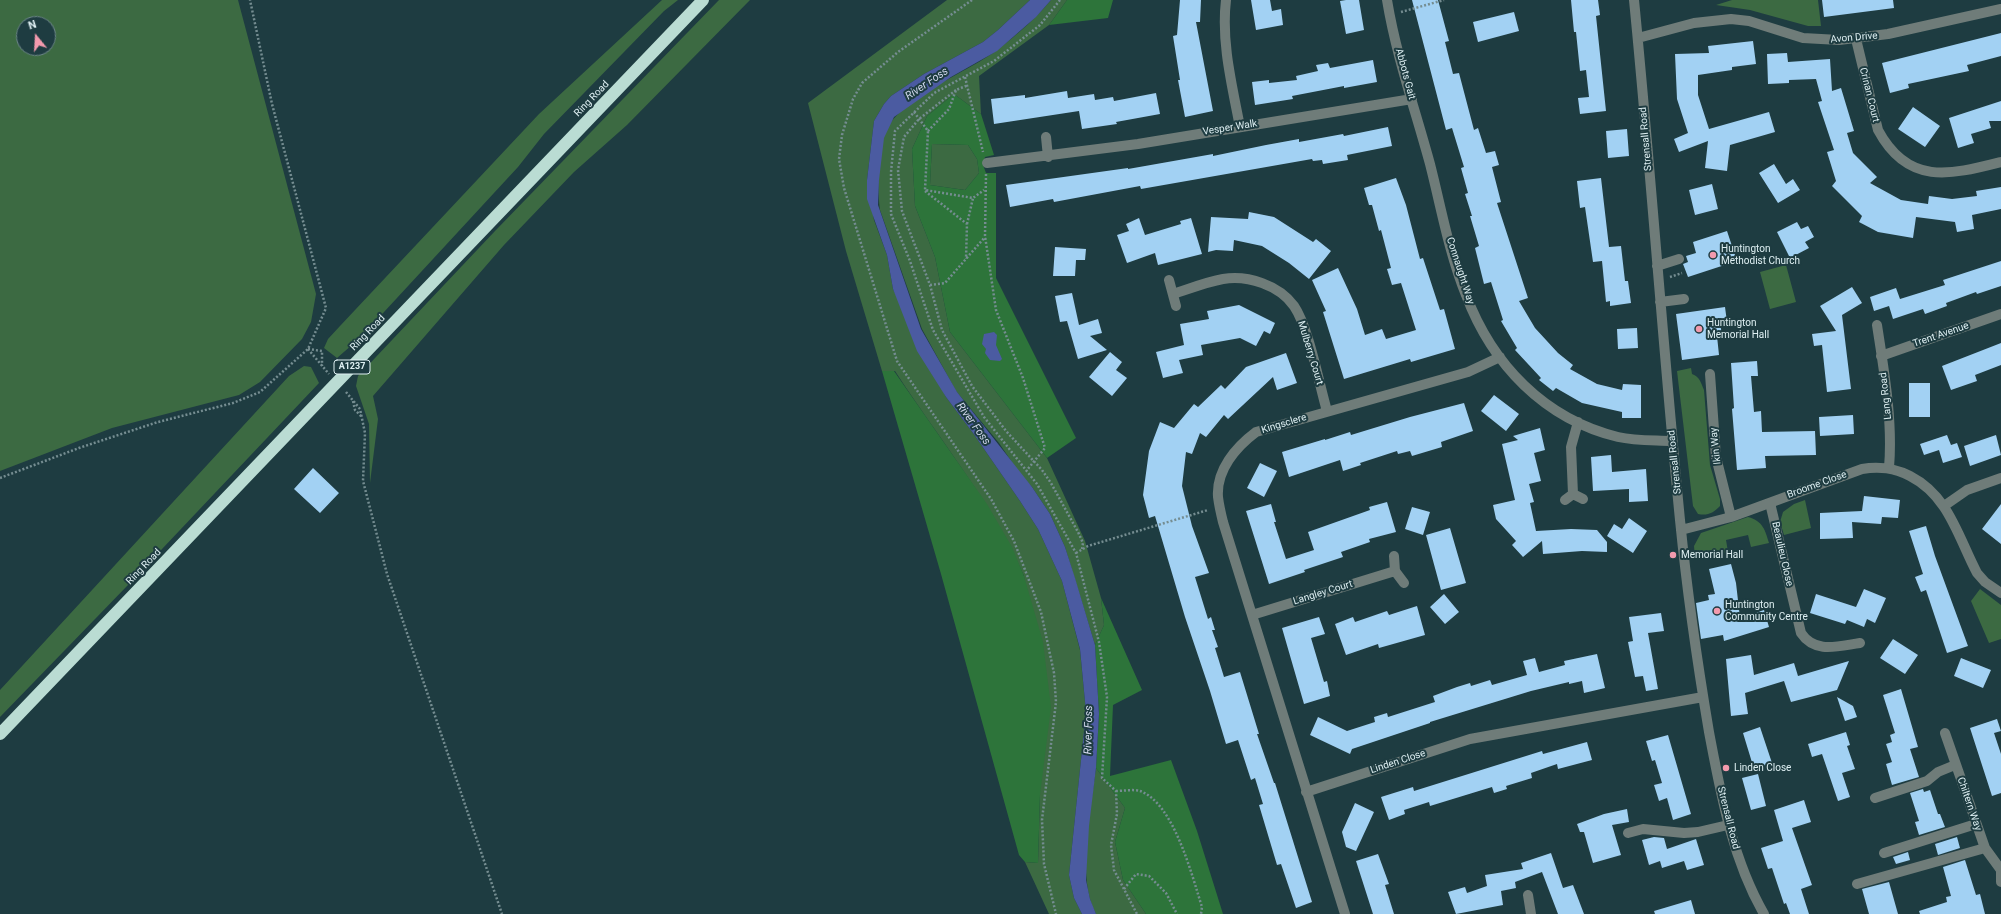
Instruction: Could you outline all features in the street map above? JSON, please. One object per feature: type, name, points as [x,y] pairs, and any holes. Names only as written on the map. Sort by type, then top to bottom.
[{"type":"highway","name":"Ring Road","points":[[0,734],[703,0]]},
{"type":"street","points":[[1226,0],[1225,27],[1227,52],[1240,127]]},
{"type":"street","name":"Abbots Gait","points":[[1387,0],[1389,15],[1425,147]]},
{"type":"street","name":"Strensall Road","points":[[1634,0],[1672,441],[1694,644],[1728,825],[1746,881],[1764,914]]},
{"type":"street","name":"Avon Drive","points":[[1638,38],[1694,23],[1731,19],[1749,21],[1803,38],[1823,40],[1856,39],[1915,29],[2001,9]]},
{"type":"street","name":"Crinan Court","points":[[1856,39],[1878,130],[1885,144],[1896,154],[1910,164],[1927,171],[1944,174],[1963,172],[2001,162]]},
{"type":"street","name":"Vesper Walk","points":[[987,163],[1048,157],[1412,99]]},
{"type":"street","points":[[1046,137],[1048,157]]},
{"type":"street","name":"Connaught Way","points":[[1425,147],[1466,294],[1483,330],[1514,376],[1534,395],[1555,410],[1597,430],[1618,437],[1640,440],[1672,441]]},
{"type":"street","points":[[1657,266],[1679,259]]},
{"type":"street","name":"Mulberry Court","points":[[1173,294],[1224,279],[1242,279],[1270,287],[1284,295],[1294,306],[1303,323],[1327,411]]},
{"type":"street","points":[[1169,280],[1176,306]]},
{"type":"street","points":[[1660,302],[1684,299]]},
{"type":"street","name":"Trent Avenue","points":[[1881,356],[2001,314]]},
{"type":"street","name":"Lang Road","points":[[1877,325],[1891,442],[1889,468]]},
{"type":"street","name":"Kingsclere","points":[[1306,792],[1223,522],[1218,496],[1224,467],[1232,454],[1243,442],[1256,432],[1468,372],[1500,357]]},
{"type":"street","name":"Ikin Way","points":[[1710,374],[1716,457],[1731,517]]},
{"type":"street","points":[[1573,494],[1571,448],[1578,422]]},
{"type":"street","name":"Broome Close","points":[[1681,530],[1731,517],[1862,469],[1876,467],[1889,468],[1921,482],[1933,491],[1944,506],[1977,573],[1985,582],[2001,593]]},
{"type":"street","points":[[1944,506],[1967,490],[2001,478]]},
{"type":"street","points":[[1573,494],[1583,499]]},
{"type":"street","points":[[1565,500],[1573,494]]},
{"type":"street","name":"Beaulieu Close","points":[[1770,502],[1801,633],[1807,642],[1814,646],[1832,647],[1860,643]]},
{"type":"street","points":[[1394,556],[1395,571],[1404,583]]},
{"type":"street","name":"Langley Court","points":[[1252,615],[1395,571]]},
{"type":"street","name":"Linden Close","points":[[1306,792],[1476,738],[1703,697]]},
{"type":"street","name":"Chiltern Way","points":[[1945,733],[1984,848],[2001,871],[2001,882]]},
{"type":"street","points":[[1875,798],[1928,781],[1938,772],[1955,765]]},
{"type":"street","points":[[1306,792],[1344,914]]},
{"type":"street","points":[[1884,853],[1976,824]]},
{"type":"street","points":[[1628,833],[1643,829],[1684,833],[1698,832],[1728,825]]},
{"type":"street","points":[[1857,884],[1984,848]]},
{"type":"street","points":[[1528,896],[1531,914]]},
{"type":"path","points":[[0,478],[78,448],[158,422],[233,403],[260,392],[308,349],[326,308],[272,104],[250,0]]},
{"type":"path","points":[[972,0],[898,52],[862,84],[853,99],[842,135],[840,160],[844,188],[897,361],[992,499],[1014,541],[1041,612],[1054,674],[1056,702],[1042,820],[1044,864],[1056,914]]},
{"type":"path","points":[[1060,0],[1040,25],[994,61],[934,93],[895,131],[891,172],[891,214],[910,261],[933,330],[984,417],[1037,484],[1076,554],[1099,642],[1106,697],[1102,778],[1116,791],[1140,791],[1158,803],[1183,846],[1202,907],[1201,914]]},
{"type":"path","points":[[1389,15],[1444,0]]},
{"type":"path","points":[[965,77],[966,86],[987,163],[984,189],[985,236],[996,310],[1023,378],[1045,448],[1027,470]]},
{"type":"path","points":[[966,86],[956,90],[919,119],[904,137],[898,170],[902,211],[930,286],[942,330],[972,386],[1006,431],[1042,470],[1062,502],[1078,532],[1083,543],[1082,549]]},
{"type":"path","points":[[928,131],[949,109],[956,90]]},
{"type":"path","points":[[914,112],[928,131],[925,190]]},
{"type":"path","points":[[966,259],[967,224],[973,198],[984,189]]},
{"type":"path","points":[[925,190],[973,198]]},
{"type":"path","points":[[925,190],[967,224]]},
{"type":"path","points":[[930,286],[945,283],[985,236]]},
{"type":"path","points":[[308,349],[322,351],[322,366],[308,349]]},
{"type":"path","points":[[353,400],[355,410],[362,416],[365,433],[363,481],[387,574],[502,914]]},
{"type":"path","points":[[1076,554],[1082,549],[1095,544],[1220,507]]},
{"type":"path","points":[[1116,791],[1117,814],[1111,845],[1114,870],[1136,914]]},
{"type":"path","points":[[1124,889],[1136,874],[1150,876],[1166,893],[1177,914]]},
{"type":"green space","points":[[0,0],[238,0],[316,294],[311,322],[302,339],[260,382],[239,395],[112,428],[0,471]]},
{"type":"green space","points":[[662,0],[678,0],[664,11],[544,134],[518,167],[360,338],[337,358],[324,348],[328,339],[539,114]]},
{"type":"green space","points":[[719,0],[750,0],[627,125],[574,172],[504,245],[373,396],[378,419],[370,483],[369,424],[356,386],[358,376],[495,231]]},
{"type":"green space","points":[[947,0],[1030,0],[983,42],[924,74],[891,96],[884,104],[874,121],[867,180],[874,220],[887,255],[893,289],[946,397],[973,433],[1038,529],[1062,581],[1080,650],[1086,712],[1069,875],[1074,898],[1082,914],[1049,914],[1025,862],[1038,863],[1040,795],[1024,576],[1011,548],[980,496],[895,371],[882,371],[846,251],[808,103]]},
{"type":"green space","points":[[1051,0],[1067,0],[1049,25],[979,76],[981,114],[954,94],[927,116],[912,149],[915,206],[935,257],[950,332],[1047,458],[1085,541],[1101,598],[1104,625],[1095,645],[1065,547],[1050,514],[999,443],[956,391],[922,329],[880,210],[879,203],[878,175],[880,147],[889,125],[900,112],[932,89],[997,50],[1019,33]]},
{"type":"green space","points":[[1067,0],[1113,0],[1108,18],[1049,25]]},
{"type":"green space","points":[[1732,0],[1818,0],[1821,26],[1808,26],[1750,10],[1716,5]]},
{"type":"green space","points":[[954,94],[981,114],[994,155],[985,157],[983,165],[986,173],[996,173],[996,278],[1076,438],[1047,458],[950,332],[935,257],[915,206],[912,149],[927,116]],"holes":[[[932,144],[968,145],[977,159],[979,173],[965,190],[930,185]]]},
{"type":"green space","points":[[932,144],[968,145],[977,159],[979,173],[965,190],[930,185]]},
{"type":"green space","points":[[1786,265],[1796,302],[1770,309],[1760,272]]},
{"type":"green space","points":[[304,366],[311,367],[319,383],[128,585],[0,717],[0,690],[289,376]]},
{"type":"green space","points":[[1691,368],[1692,374],[1699,379],[1704,390],[1710,465],[1720,499],[1720,506],[1713,512],[1705,515],[1698,514],[1693,506],[1677,371]]},
{"type":"green space","points":[[882,371],[894,371],[987,504],[1012,547],[1024,576],[1043,642],[1051,707],[1040,795],[1038,863],[1025,862],[1019,855],[941,574]]},
{"type":"green space","points":[[1805,500],[1811,528],[1784,535],[1780,522],[1783,512],[1794,504]]},
{"type":"green space","points":[[1748,517],[1757,521],[1763,527],[1769,543],[1751,547],[1748,535],[1726,540],[1728,552],[1695,558],[1694,546],[1701,533]]},
{"type":"green space","points":[[1980,589],[2001,605],[2001,639],[1989,643],[1971,601]]},
{"type":"green space","points":[[1101,598],[1142,690],[1113,705],[1110,776],[1171,760],[1197,831],[1223,914],[1146,914],[1123,880],[1115,842],[1125,808],[1096,768],[1099,714],[1095,645],[1104,625]]},
{"type":"green space","points":[[1096,768],[1125,808],[1115,842],[1123,880],[1146,914],[1096,914],[1090,899],[1086,863],[1089,822]]},
{"type":"water","name":"River Foss","points":[[1030,0],[1051,0],[1036,17],[997,51],[951,77],[894,117],[884,138],[879,180],[878,205],[921,329],[957,392],[1032,487],[1050,514],[1065,547],[1075,578],[1095,645],[1099,714],[1096,768],[1089,826],[1086,880],[1090,899],[1096,914],[1082,914],[1074,898],[1069,875],[1086,712],[1080,649],[1062,581],[1038,529],[973,433],[946,397],[917,351],[893,289],[887,255],[867,199],[867,180],[874,121],[884,104],[891,96],[924,74],[983,42]]},
{"type":"water","points":[[994,332],[997,335],[996,345],[1002,359],[1000,361],[990,360],[985,353],[986,349],[982,344],[984,334]]},
{"type":"building","points":[[1180,0],[1201,0],[1200,22],[1196,22],[1213,111],[1185,117],[1178,80],[1180,80],[1173,36],[1177,35]]},
{"type":"building","points":[[1251,0],[1270,0],[1272,11],[1281,9],[1283,25],[1256,30]]},
{"type":"building","points":[[1359,0],[1364,30],[1346,34],[1340,1]]},
{"type":"building","points":[[1412,0],[1438,0],[1449,41],[1445,42],[1453,74],[1459,73],[1474,130],[1478,128],[1486,153],[1495,151],[1499,165],[1492,167],[1501,202],[1497,203],[1528,298],[1519,301],[1535,328],[1558,353],[1573,365],[1570,369],[1597,384],[1622,390],[1623,384],[1641,385],[1641,418],[1622,418],[1622,412],[1582,403],[1556,388],[1553,391],[1539,380],[1541,378],[1515,350],[1517,348],[1501,321],[1503,320],[1491,282],[1484,284],[1475,248],[1479,246],[1465,194],[1468,193],[1461,168],[1464,167],[1452,128],[1446,130]]},
{"type":"building","points":[[1571,0],[1598,0],[1600,15],[1596,16],[1606,111],[1580,114],[1578,98],[1589,97],[1586,70],[1580,71]]},
{"type":"building","points":[[1822,0],[1893,0],[1894,8],[1824,17]]},
{"type":"building","points":[[1514,12],[1519,31],[1478,42],[1473,22]]},
{"type":"building","points":[[2001,33],[2001,56],[1967,65],[1969,71],[1908,84],[1909,88],[1890,93],[1882,63]]},
{"type":"building","points":[[1753,41],[1756,64],[1732,67],[1732,70],[1698,75],[1698,95],[1709,129],[1769,112],[1775,132],[1730,145],[1727,171],[1705,168],[1708,141],[1679,152],[1674,139],[1688,133],[1677,99],[1675,54],[1709,53],[1708,46]]},
{"type":"building","points":[[1787,53],[1788,62],[1830,59],[1832,91],[1841,88],[1854,131],[1847,133],[1853,153],[1877,177],[1870,183],[1901,200],[1928,204],[1929,196],[1952,199],[1977,196],[1976,191],[2001,187],[2001,209],[1972,215],[1974,229],[1957,232],[1955,222],[1916,217],[1913,238],[1878,232],[1859,222],[1862,216],[1832,186],[1836,181],[1827,152],[1834,150],[1818,102],[1822,101],[1816,79],[1789,80],[1789,83],[1768,84],[1767,54]]},
{"type":"building","points":[[1373,60],[1377,82],[1344,88],[1344,86],[1292,96],[1293,99],[1255,105],[1252,82],[1269,80],[1269,83],[1297,80],[1296,76],[1318,71],[1316,65],[1328,63],[1330,68]]},
{"type":"building","points":[[1067,91],[1068,98],[1094,94],[1095,100],[1113,97],[1114,101],[1156,93],[1160,114],[1116,122],[1117,124],[1082,129],[1079,111],[994,124],[991,99],[1025,95],[1025,98]]},
{"type":"building","points":[[2001,101],[2001,121],[1989,121],[1991,128],[1971,134],[1974,143],[1958,148],[1949,118]]},
{"type":"building","points":[[1913,107],[1940,126],[1925,147],[1898,129]]},
{"type":"building","points":[[1388,127],[1392,146],[1347,155],[1348,160],[1323,164],[1322,160],[1313,161],[1312,159],[1141,189],[1140,186],[1054,202],[1053,199],[1010,207],[1006,185],[1128,169],[1213,154],[1213,156],[1299,139],[1299,142],[1343,134],[1344,136]]},
{"type":"building","points":[[1627,129],[1629,156],[1608,158],[1606,131]]},
{"type":"building","points":[[1774,164],[1786,184],[1793,179],[1800,190],[1778,203],[1759,173]]},
{"type":"building","points":[[1396,178],[1406,205],[1420,259],[1423,258],[1440,310],[1444,309],[1455,349],[1411,362],[1410,359],[1344,379],[1323,312],[1326,311],[1312,280],[1338,268],[1357,309],[1365,335],[1382,329],[1386,339],[1416,330],[1401,283],[1392,285],[1387,269],[1391,268],[1381,230],[1379,231],[1372,205],[1369,205],[1364,188]]},
{"type":"building","points":[[1601,178],[1609,247],[1621,246],[1625,281],[1628,281],[1631,303],[1610,306],[1610,301],[1606,302],[1602,261],[1593,262],[1585,207],[1580,208],[1577,181]]},
{"type":"building","points":[[1712,184],[1718,209],[1695,215],[1689,190]]},
{"type":"building","points":[[1249,212],[1274,217],[1313,242],[1316,239],[1331,251],[1309,279],[1289,263],[1262,246],[1234,240],[1233,251],[1216,250],[1208,252],[1211,217],[1248,219]]},
{"type":"building","points":[[1139,218],[1145,235],[1181,224],[1180,221],[1191,218],[1202,254],[1158,265],[1155,253],[1127,263],[1117,235],[1129,231],[1126,224]]},
{"type":"building","points":[[1797,222],[1801,229],[1808,226],[1814,237],[1805,242],[1809,248],[1790,258],[1777,232]]},
{"type":"building","name":"Huntington Methodist Church","points":[[1727,231],[1737,261],[1688,277],[1683,264],[1688,262],[1686,256],[1696,253],[1693,242]]},
{"type":"building","points":[[1055,247],[1086,249],[1085,260],[1076,260],[1075,276],[1053,276]]},
{"type":"building","points":[[2001,261],[2001,286],[1977,294],[1976,292],[1946,303],[1947,306],[1925,314],[1923,309],[1893,319],[1889,306],[1874,311],[1870,297],[1896,288],[1900,299],[1945,285],[1943,280]]},
{"type":"building","points":[[1852,287],[1862,303],[1842,315],[1851,389],[1827,392],[1822,345],[1814,346],[1812,334],[1836,331],[1820,306]]},
{"type":"building","points":[[1072,293],[1079,325],[1098,319],[1102,333],[1090,336],[1107,350],[1078,359],[1067,321],[1060,322],[1055,296]]},
{"type":"building","points":[[1239,305],[1275,323],[1270,334],[1264,331],[1256,346],[1240,338],[1201,345],[1203,355],[1179,360],[1183,373],[1163,378],[1156,352],[1184,345],[1180,324],[1209,319],[1207,311]]},
{"type":"building","name":"Huntington Memorial Hall","points":[[1725,307],[1727,322],[1720,323],[1722,335],[1717,336],[1719,355],[1682,360],[1676,314]]},
{"type":"building","points":[[1637,328],[1638,348],[1618,349],[1617,329]]},
{"type":"building","points":[[2001,343],[2001,365],[1975,375],[1977,381],[1951,390],[1942,366]]},
{"type":"building","points":[[1110,352],[1122,362],[1116,370],[1127,378],[1112,396],[1089,377]]},
{"type":"building","points":[[1286,353],[1297,383],[1277,390],[1273,377],[1228,419],[1224,415],[1206,437],[1200,433],[1192,454],[1186,452],[1182,486],[1192,526],[1209,573],[1195,577],[1208,619],[1211,617],[1215,630],[1212,630],[1218,647],[1215,648],[1224,677],[1240,672],[1259,734],[1257,734],[1275,783],[1312,902],[1296,908],[1281,864],[1277,865],[1259,805],[1263,804],[1255,778],[1251,780],[1238,740],[1226,744],[1185,617],[1155,516],[1149,518],[1143,495],[1149,451],[1160,422],[1174,428],[1194,404],[1198,407],[1221,385],[1225,389],[1246,367]]},
{"type":"building","points":[[1757,361],[1758,376],[1751,376],[1754,412],[1761,411],[1762,432],[1815,431],[1816,455],[1765,456],[1766,468],[1737,470],[1732,409],[1734,408],[1731,363]]},
{"type":"building","points":[[1909,383],[1930,383],[1930,417],[1909,417]]},
{"type":"building","points":[[1494,395],[1519,414],[1506,431],[1481,411]]},
{"type":"building","points":[[1464,403],[1473,431],[1441,442],[1442,447],[1412,456],[1410,451],[1398,454],[1397,451],[1360,463],[1361,465],[1343,471],[1340,460],[1289,477],[1282,452],[1350,432],[1351,435],[1410,417]]},
{"type":"building","points":[[1853,415],[1854,434],[1820,436],[1819,417]]},
{"type":"building","points":[[1540,428],[1545,450],[1534,453],[1541,481],[1529,484],[1534,502],[1530,503],[1536,531],[1571,529],[1597,530],[1607,542],[1607,552],[1582,551],[1543,554],[1542,541],[1523,557],[1512,545],[1516,541],[1496,519],[1493,505],[1515,500],[1502,444],[1518,440],[1513,436]]},
{"type":"building","points":[[1947,435],[1951,445],[1957,443],[1962,457],[1943,463],[1939,450],[1924,455],[1920,444]]},
{"type":"building","points":[[1996,435],[2001,455],[1970,466],[1964,446]]},
{"type":"building","points":[[1611,455],[1612,472],[1646,469],[1648,501],[1629,502],[1629,489],[1593,491],[1591,457]]},
{"type":"building","points":[[1260,463],[1277,471],[1264,497],[1247,488]]},
{"type":"building","points":[[313,468],[339,493],[320,513],[294,489]]},
{"type":"building","points":[[1864,496],[1900,500],[1898,518],[1882,517],[1881,524],[1852,522],[1853,538],[1820,539],[1820,513],[1862,511]]},
{"type":"building","points":[[1387,502],[1396,532],[1369,539],[1370,542],[1341,552],[1343,557],[1269,584],[1246,511],[1271,504],[1276,522],[1274,522],[1286,559],[1314,550],[1308,532],[1370,510],[1369,507]]},
{"type":"building","points":[[2001,504],[2001,544],[1982,529]]},
{"type":"building","points":[[1412,507],[1430,512],[1423,535],[1405,529]]},
{"type":"building","points":[[1629,518],[1647,531],[1633,553],[1607,536],[1614,524],[1622,529]]},
{"type":"building","points":[[1926,526],[1935,556],[1968,646],[1947,653],[1926,590],[1921,592],[1915,577],[1923,574],[1909,531]]},
{"type":"building","points":[[1450,528],[1466,583],[1441,590],[1426,535]]},
{"type":"building","points":[[1731,564],[1736,583],[1740,618],[1764,610],[1769,627],[1724,641],[1723,635],[1701,639],[1696,603],[1709,600],[1708,595],[1715,594],[1709,569]]},
{"type":"building","points":[[1864,589],[1886,598],[1875,623],[1867,619],[1864,627],[1847,620],[1845,624],[1810,613],[1816,594],[1856,607]]},
{"type":"building","points":[[1444,594],[1459,612],[1445,624],[1430,607]]},
{"type":"building","points":[[1417,606],[1425,635],[1379,648],[1378,644],[1346,655],[1335,624],[1353,617],[1355,622],[1387,611],[1389,615]]},
{"type":"building","points":[[1661,613],[1664,631],[1648,633],[1658,689],[1646,691],[1643,676],[1635,677],[1628,642],[1633,641],[1629,617]]},
{"type":"building","points":[[1319,617],[1325,634],[1311,638],[1324,682],[1327,681],[1330,696],[1304,704],[1282,628]]},
{"type":"building","points":[[1893,639],[1918,655],[1905,674],[1880,658]]},
{"type":"building","points":[[1597,654],[1605,688],[1584,693],[1582,681],[1569,684],[1569,682],[1531,691],[1430,722],[1352,749],[1350,754],[1310,735],[1318,717],[1347,731],[1375,722],[1374,717],[1387,713],[1388,717],[1435,702],[1433,696],[1457,687],[1470,683],[1471,686],[1490,680],[1492,685],[1527,675],[1523,661],[1535,658],[1539,672],[1565,665],[1564,661]]},
{"type":"building","points":[[1751,655],[1754,675],[1794,663],[1798,676],[1849,661],[1837,690],[1791,702],[1784,681],[1745,693],[1748,714],[1731,716],[1726,659]]},
{"type":"building","points":[[1961,658],[1991,670],[1983,688],[1954,676]]},
{"type":"building","points":[[1901,689],[1918,747],[1910,749],[1919,777],[1892,785],[1886,764],[1892,762],[1886,744],[1892,742],[1890,735],[1895,733],[1883,695]]},
{"type":"building","points":[[1837,697],[1853,706],[1857,717],[1845,721]]},
{"type":"building","points":[[1997,719],[2001,731],[1994,733],[2001,754],[2001,793],[1992,796],[1970,728]]},
{"type":"building","points":[[1760,727],[1772,763],[1754,769],[1743,733]]},
{"type":"building","points":[[1846,732],[1850,745],[1847,746],[1855,769],[1842,773],[1850,797],[1838,801],[1822,754],[1812,757],[1808,744]]},
{"type":"building","points":[[1668,735],[1691,814],[1673,820],[1667,798],[1659,801],[1654,785],[1662,783],[1655,760],[1652,761],[1646,741]]},
{"type":"building","points":[[1587,742],[1592,760],[1558,769],[1557,764],[1531,773],[1532,778],[1506,786],[1507,789],[1494,793],[1492,787],[1430,806],[1429,802],[1404,810],[1405,814],[1389,820],[1381,797],[1413,787],[1414,791],[1542,751],[1543,754]]},
{"type":"building","points":[[1758,774],[1766,806],[1751,810],[1742,778]]},
{"type":"building","points":[[1923,789],[1924,792],[1930,790],[1938,814],[1940,814],[1945,827],[1919,835],[1915,822],[1919,821],[1910,793]]},
{"type":"building","points":[[1804,800],[1811,822],[1792,828],[1812,885],[1801,889],[1809,914],[1790,914],[1786,903],[1784,904],[1772,868],[1768,869],[1761,848],[1783,841],[1774,810]]},
{"type":"building","points":[[1355,803],[1374,812],[1356,851],[1346,847],[1342,832]]},
{"type":"building","points":[[1627,809],[1629,822],[1612,825],[1621,855],[1593,863],[1584,832],[1580,832],[1577,824],[1604,814]]},
{"type":"building","points":[[1654,837],[1664,838],[1667,849],[1696,839],[1704,865],[1687,870],[1684,861],[1662,868],[1660,861],[1649,865],[1642,840]]},
{"type":"building","points":[[1957,837],[1960,848],[1938,855],[1935,844]]},
{"type":"building","points":[[1908,852],[1910,860],[1896,864],[1893,857]]},
{"type":"building","points":[[1551,853],[1563,888],[1573,885],[1584,914],[1558,914],[1542,872],[1515,882],[1516,888],[1501,891],[1503,905],[1456,914],[1448,892],[1465,887],[1467,893],[1487,886],[1485,875],[1523,869],[1521,863]]},
{"type":"building","points":[[1378,854],[1389,884],[1385,885],[1394,914],[1373,914],[1356,861]]},
{"type":"building","points":[[1965,860],[1976,895],[1980,894],[1985,914],[1920,914],[1919,911],[1947,902],[1946,897],[1951,896],[1943,867]]},
{"type":"building","points":[[1889,882],[1898,914],[1869,914],[1862,889]]},
{"type":"building","points":[[1691,900],[1695,914],[1655,914],[1654,911]]},
{"type":"place","name":"Huntington Methodist Church","points":[[1713,255]]},
{"type":"place","name":"Huntington Memorial Hall","points":[[1699,329]]},
{"type":"place","name":"Memorial Hall","points":[[1673,555]]},
{"type":"place","name":"Huntington Community Centre","points":[[1717,611]]},
{"type":"place","name":"Linden Close","points":[[1726,768]]}]
